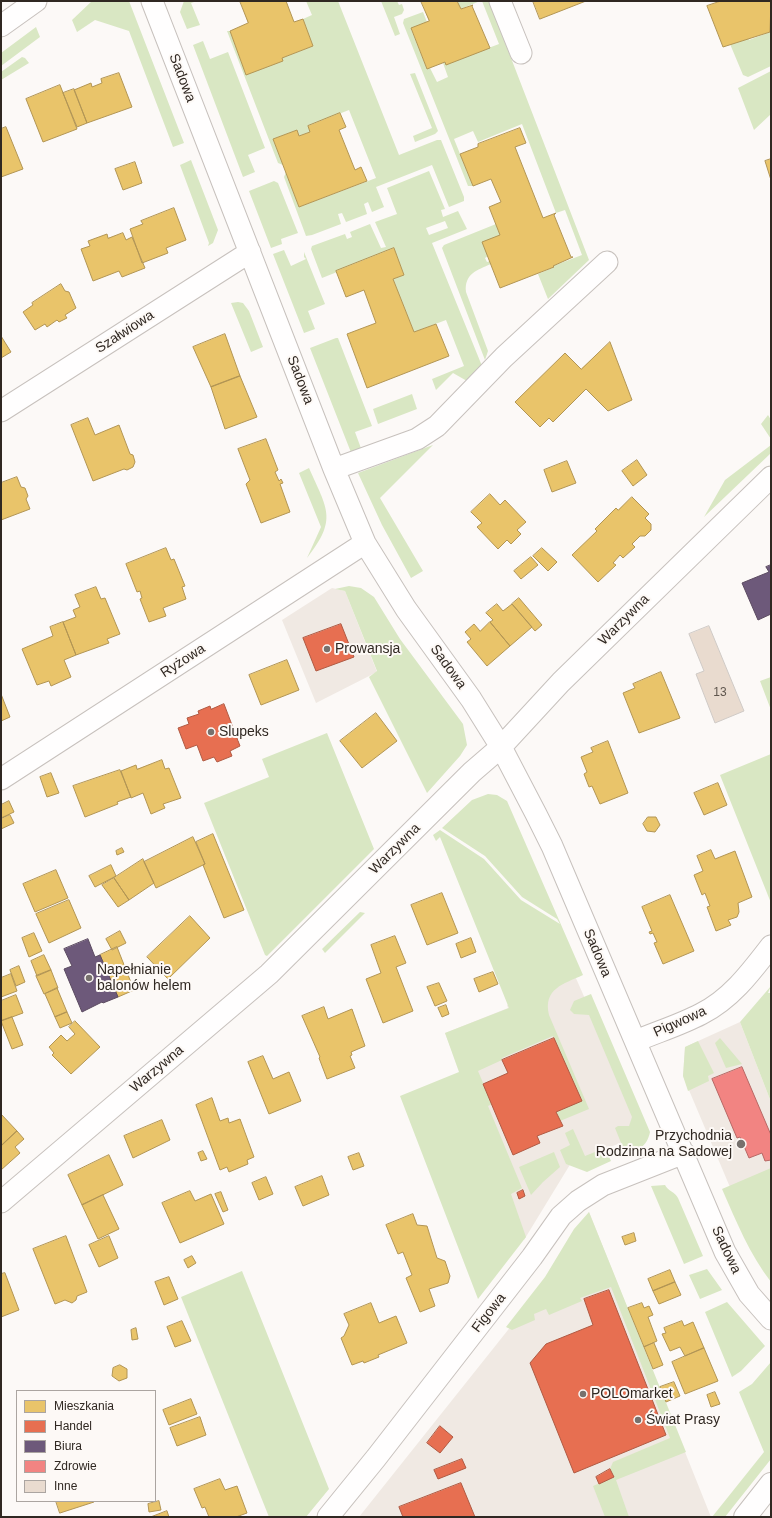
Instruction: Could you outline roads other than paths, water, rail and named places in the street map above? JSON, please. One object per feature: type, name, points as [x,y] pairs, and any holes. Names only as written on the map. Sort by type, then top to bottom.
[{"type":"main road","points":[[745,1517],[771,1484]]},
{"type":"street","points":[[1,26],[36,1]]},
{"type":"street","name":"Sadowa","points":[[152,1],[334,469],[365,543],[406,609],[471,699],[502,747],[552,846],[731,1264],[749,1294],[771,1319]]},
{"type":"street","points":[[500,1],[521,53]]},
{"type":"street","name":"Szałwiowa","points":[[1,411],[250,252]]},
{"type":"street","points":[[334,469],[427,434],[437,426],[504,357],[607,262]]},
{"type":"street","name":"Warzywna","points":[[1,1202],[269,974],[469,775],[502,747],[561,682],[771,477]]},
{"type":"street","name":"Ryżowa","points":[[1,779],[365,543]]},
{"type":"street","name":"Pigwowa","points":[[636,1041],[701,1014],[725,998],[747,977],[771,946]]},
{"type":"street","name":"Figowa","points":[[328,1517],[527,1263],[561,1216],[578,1201],[604,1185],[684,1153]]},
{"type":"place","name":"Prowansja","points":[[327,649]]},
{"type":"place","name":"Slupeks","points":[[211,732]]},
{"type":"place","name":"Napełnianie balonów helem","points":[[89,978]]},
{"type":"place","name":"Przychodnia Rodzinna na Sadowej","points":[[741,1144]]},
{"type":"place","name":"POLOmarket","points":[[583,1394]]},
{"type":"place","name":"Świat Prasy","points":[[638,1420]]}]
